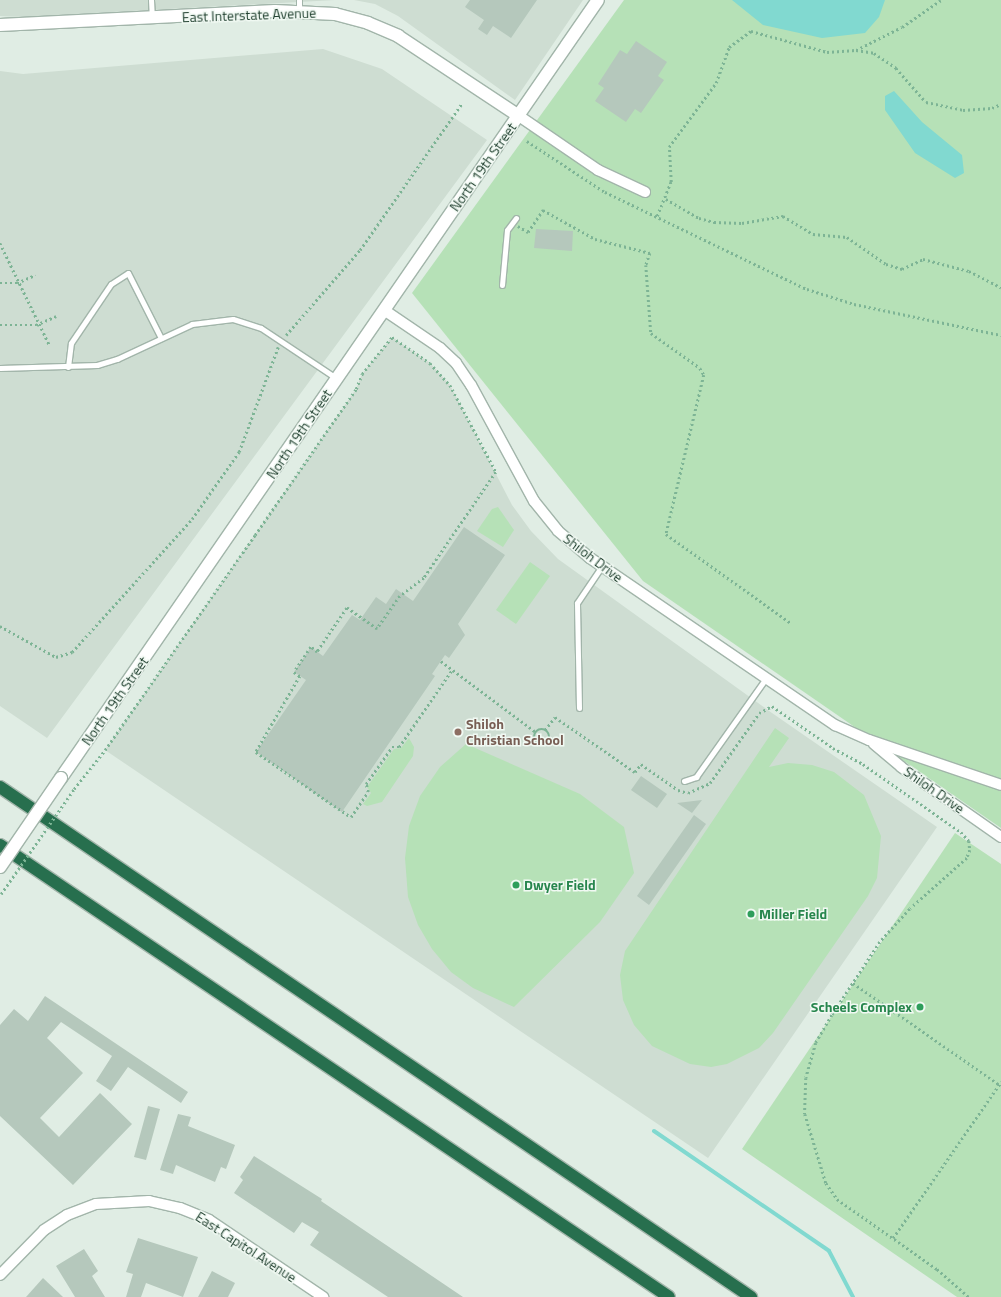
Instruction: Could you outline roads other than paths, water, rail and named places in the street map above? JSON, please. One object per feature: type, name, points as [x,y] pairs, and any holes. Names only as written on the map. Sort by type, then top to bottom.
[{"type":"highway","points":[[0,787],[751,1297]]},
{"type":"highway","points":[[0,844],[668,1297]]},
{"type":"street","name":"North 19th Street","points":[[0,867],[598,0]]},
{"type":"street","name":"East Interstate Avenue","points":[[0,25],[152,18],[299,6],[351,18],[384,29],[409,42],[519,116]]},
{"type":"street","points":[[519,116],[598,170],[645,192]]},
{"type":"street","name":"Shiloh Drive","points":[[384,310],[440,348],[456,363],[472,385],[524,484],[545,516],[574,545],[602,566],[835,725],[869,740],[1001,785]]},
{"type":"street","name":"Shiloh Drive","points":[[869,740],[901,767],[1001,837]]},
{"type":"street","name":"East Capitol Avenue","points":[[0,1275],[29,1243],[67,1215],[113,1202],[149,1201],[180,1208],[209,1220],[323,1297]]},
{"type":"lane","points":[[151,0],[152,18]]},
{"type":"lane","points":[[502,285],[507,230],[511,222],[516,218]]},
{"type":"lane","points":[[68,367],[71,343],[111,284],[128,273],[160,338]]},
{"type":"lane","points":[[0,368],[68,367],[107,363],[203,320],[232,319],[252,323],[337,378]]},
{"type":"lane","points":[[579,708],[577,603],[602,566]]},
{"type":"lane","points":[[684,781],[696,777],[766,678]]},
{"type":"water","points":[[732,0],[885,0],[879,17],[865,33],[822,38],[763,25]]},
{"type":"water","points":[[894,91],[922,122],[962,155],[964,173],[955,178],[915,153],[885,110],[885,96]]},
{"type":"waterway","points":[[654,1131],[829,1251],[853,1297]]},
{"type":"place","name":"Shiloh Christian School","points":[[458,732]]},
{"type":"place","name":"Dwyer Field","points":[[516,885]]},
{"type":"place","name":"Miller Field","points":[[751,914]]},
{"type":"place","name":"Scheels Complex","points":[[920,1007]]}]
